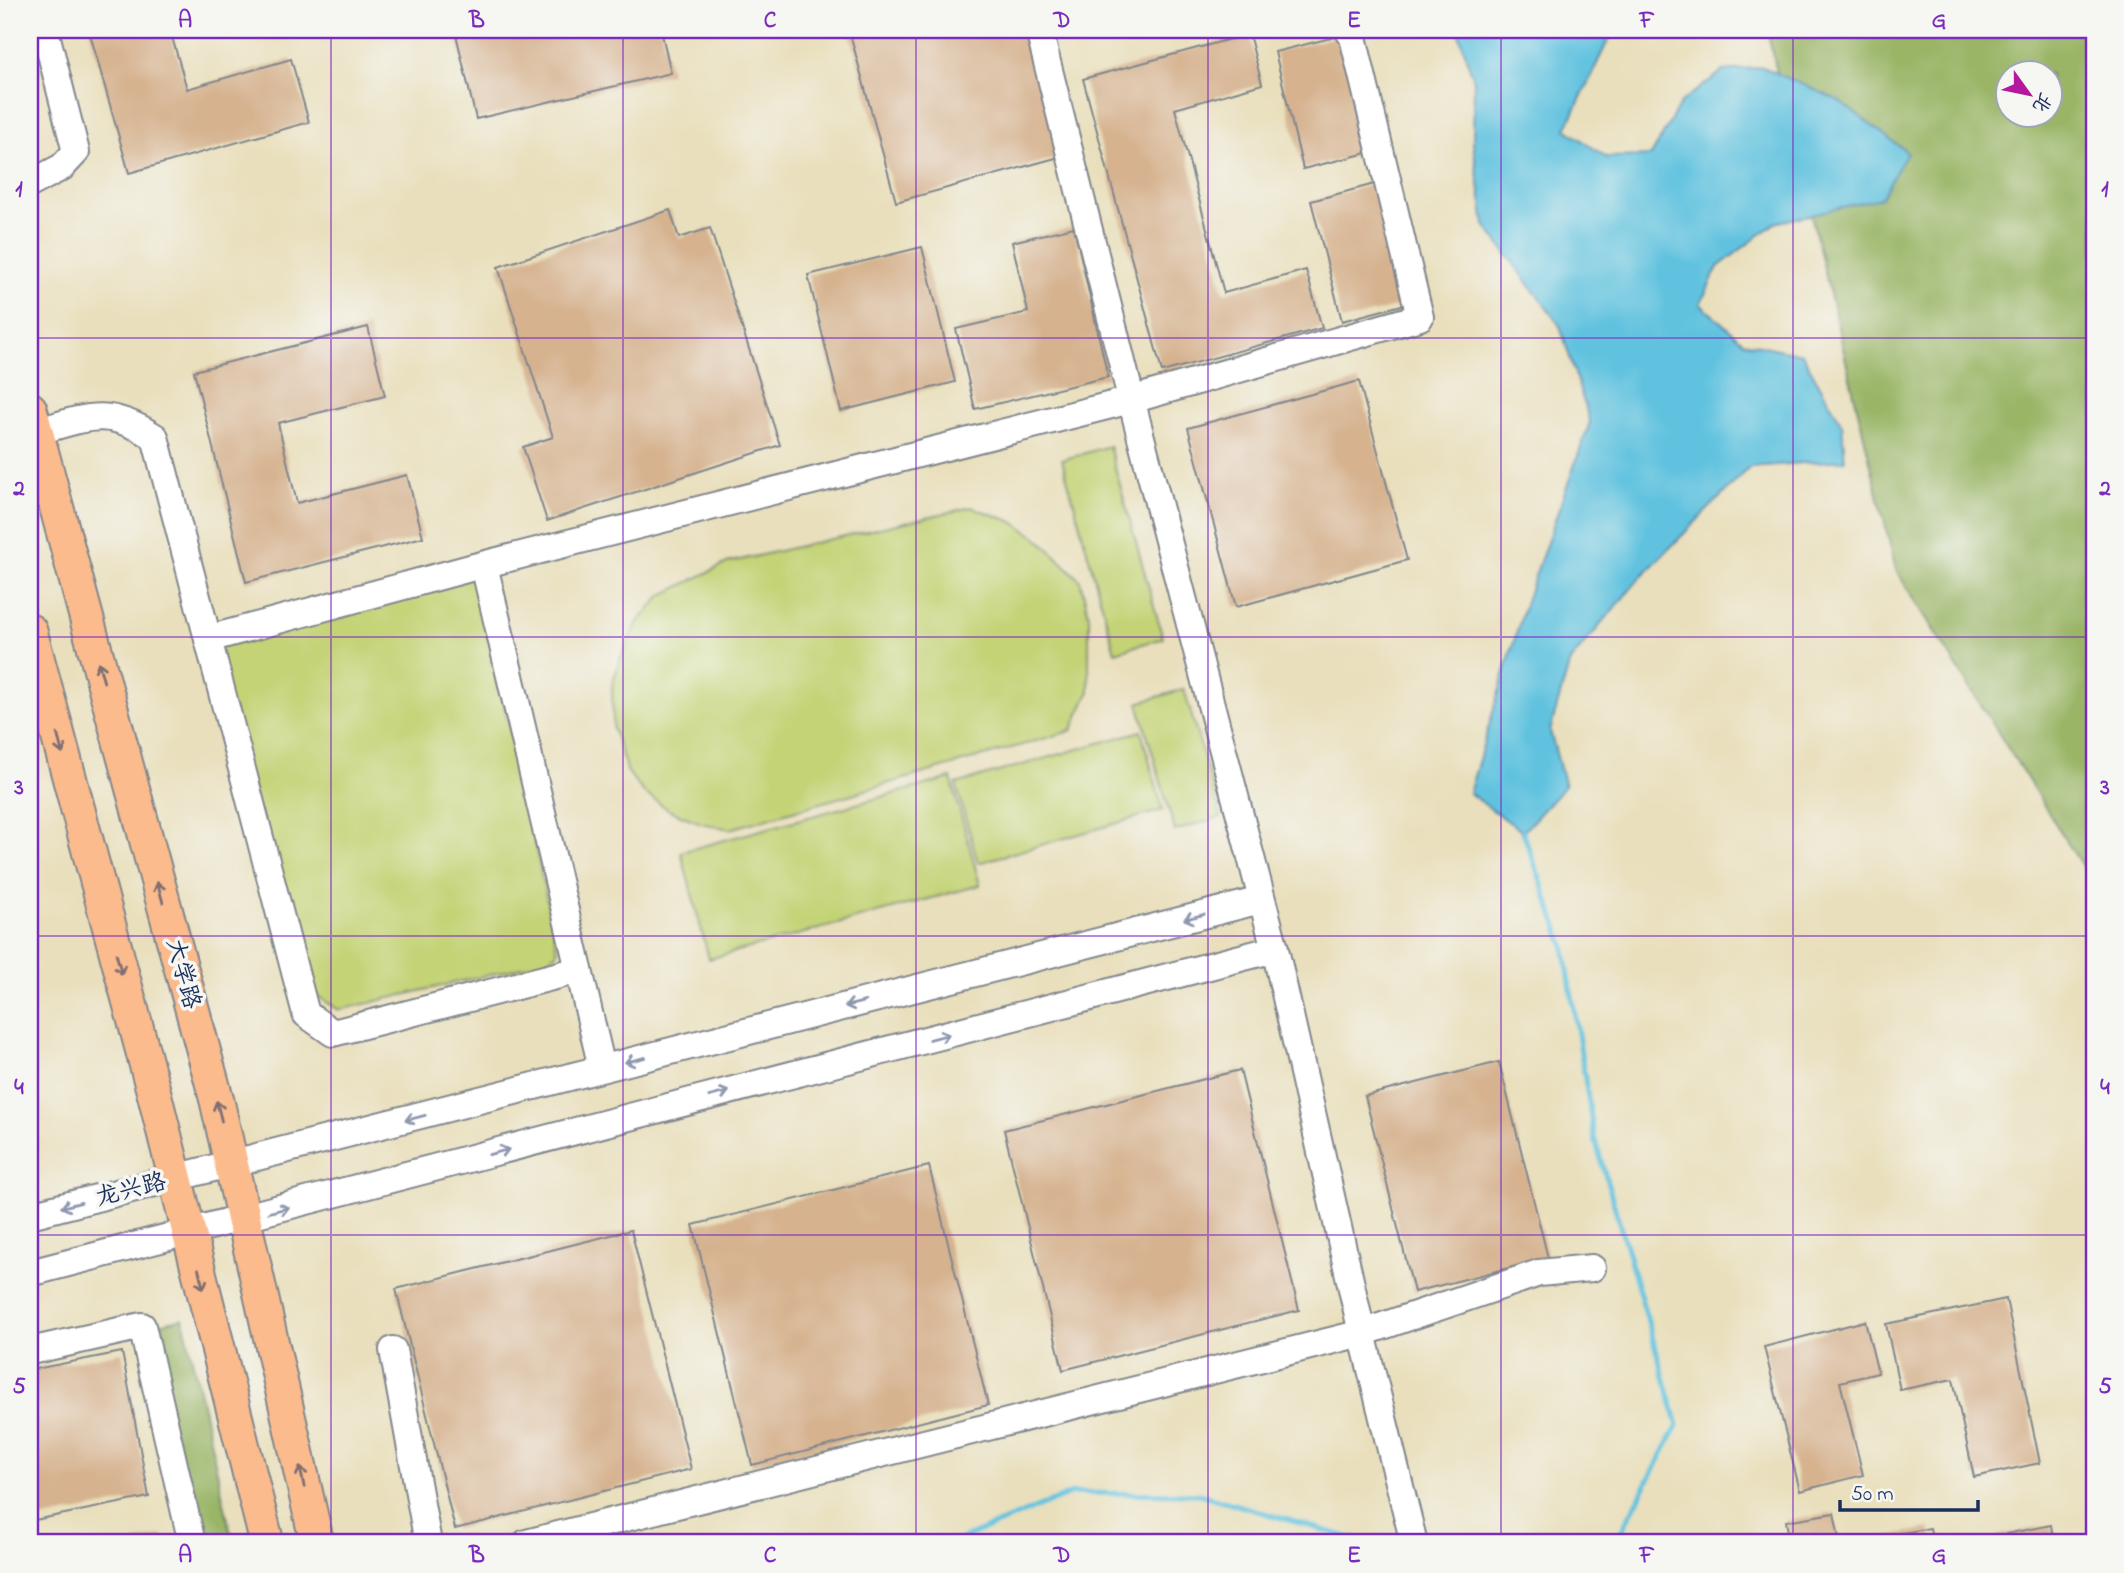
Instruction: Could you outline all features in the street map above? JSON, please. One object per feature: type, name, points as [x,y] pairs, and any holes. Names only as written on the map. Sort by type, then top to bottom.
[{"type":"main road","name":"大学路","points":[[33,420],[232,1166],[317,1543]]},
{"type":"main road","points":[[30,631],[176,1180],[267,1543]]},
{"type":"street","points":[[30,184],[62,167],[76,152],[45,30]]},
{"type":"street","points":[[1039,30],[1131,400],[1275,949],[1362,1333],[1415,1543]]},
{"type":"street","points":[[208,639],[484,565],[1131,400],[1420,317],[1353,37],[1348,30]]},
{"type":"street","points":[[33,420],[94,415],[129,421],[155,437],[306,1014],[333,1033],[579,970]]},
{"type":"street","points":[[484,565],[602,1068]]},
{"type":"street","name":"龙兴路","points":[[30,1215],[232,1166],[602,1068],[1261,900]]},
{"type":"street","points":[[30,1273],[1275,949]]},
{"type":"street","points":[[526,1543],[1362,1333],[1539,1273],[1592,1268]]},
{"type":"street","points":[[30,1351],[142,1326],[192,1543]]},
{"type":"street","points":[[393,1350],[428,1543]]},
{"type":"green space","points":[[1767,30],[2094,30],[2094,885],[1896,570]]},
{"type":"green space","points":[[1109,446],[1163,638],[1115,652],[1062,460]]},
{"type":"green space","points":[[971,507],[1011,521],[1038,538],[1080,580],[1089,616],[1089,693],[1071,731],[730,829],[701,823],[671,811],[644,793],[627,771],[613,729],[612,685],[621,657],[638,622],[662,595],[727,563]]},
{"type":"green space","points":[[474,567],[558,951],[548,961],[339,1010],[310,991],[208,639]]},
{"type":"green space","points":[[1184,689],[1221,817],[1175,831],[1138,703]]},
{"type":"green space","points":[[1141,731],[1163,810],[978,863],[956,784]]},
{"type":"green space","points":[[951,778],[980,885],[709,959],[681,852]]},
{"type":"green space","points":[[183,1318],[233,1543],[197,1543],[148,1327]]},
{"type":"water","points":[[1458,30],[1613,30],[1566,129],[1606,157],[1651,156],[1681,102],[1723,71],[1763,67],[1838,100],[1907,152],[1881,198],[1775,223],[1718,267],[1700,304],[1744,342],[1802,354],[1842,424],[1845,460],[1750,467],[1639,579],[1570,661],[1550,731],[1565,786],[1523,832],[1469,793],[1526,601],[1590,422],[1560,326],[1485,225],[1473,144],[1474,82]]},
{"type":"building","points":[[89,30],[170,30],[187,89],[291,59],[309,122],[129,173]]},
{"type":"building","points":[[455,30],[661,30],[671,73],[476,119]]},
{"type":"building","points":[[849,30],[1029,30],[1063,156],[896,202]]},
{"type":"building","points":[[1249,34],[1262,84],[1175,109],[1224,293],[1306,270],[1322,328],[1162,372],[1083,79]]},
{"type":"building","points":[[1343,35],[1371,152],[1303,169],[1275,52]]},
{"type":"building","points":[[1382,182],[1413,302],[1342,321],[1311,201]]},
{"type":"building","points":[[670,210],[679,238],[710,228],[780,445],[547,521],[523,447],[553,437],[498,267]]},
{"type":"building","points":[[1074,227],[1108,377],[975,409],[956,329],[1028,312],[1012,242]]},
{"type":"building","points":[[922,247],[955,382],[841,411],[808,275]]},
{"type":"building","points":[[368,327],[385,396],[278,423],[297,503],[407,475],[423,537],[246,582],[194,371]]},
{"type":"building","points":[[1359,381],[1407,560],[1236,607],[1188,428]]},
{"type":"building","points":[[1499,1062],[1548,1258],[1414,1292],[1365,1096]]},
{"type":"building","points":[[1240,1070],[1299,1310],[1063,1370],[1004,1130]]},
{"type":"building","points":[[929,1166],[988,1405],[752,1465],[693,1225]]},
{"type":"building","points":[[631,1230],[691,1469],[455,1529],[396,1289]]},
{"type":"building","points":[[2006,1299],[2040,1463],[1974,1477],[1953,1379],[1900,1390],[1886,1324]]},
{"type":"building","points":[[1865,1321],[1878,1373],[1840,1382],[1863,1475],[1800,1491],[1764,1347]]},
{"type":"building","points":[[122,1352],[149,1497],[30,1521],[30,1370]]},
{"type":"building","points":[[1834,1513],[1840,1543],[1790,1543],[1786,1521]]},
{"type":"building","points":[[2051,1525],[2054,1543],[1998,1543],[1996,1536]]},
{"type":"building","points":[[1930,1528],[1933,1543],[1854,1543],[1854,1542]]},
{"type":"building","points":[[163,1535],[165,1543],[132,1543],[132,1542]]},
{"type":"waterway","points":[[1523,832],[1564,945],[1594,1136],[1678,1425],[1615,1543]]},
{"type":"waterway","points":[[952,1543],[1072,1493],[1199,1494],[1368,1543]]}]
